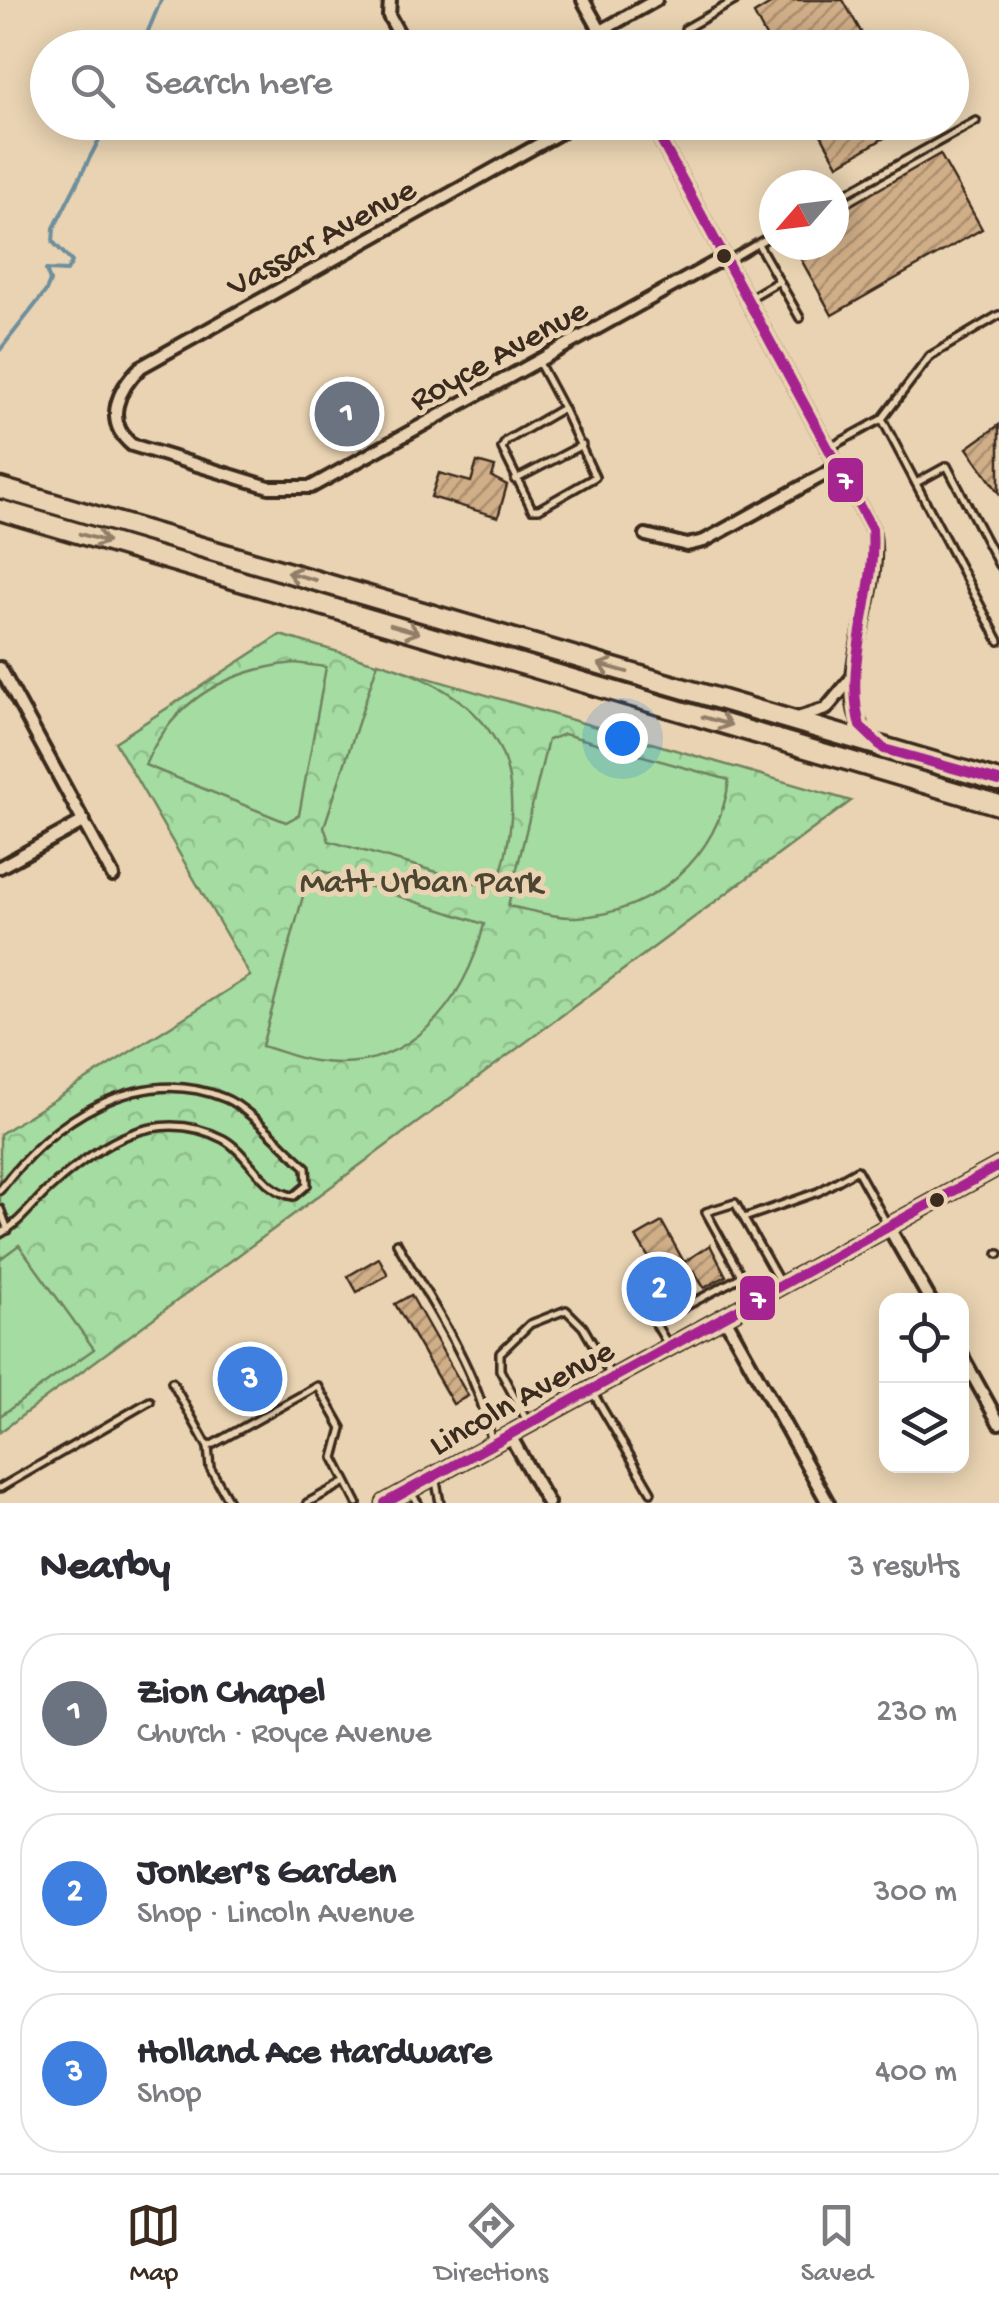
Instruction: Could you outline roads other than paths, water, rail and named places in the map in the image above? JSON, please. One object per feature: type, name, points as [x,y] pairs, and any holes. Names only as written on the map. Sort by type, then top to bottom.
[{"type":"highway","points":[[0,488],[999,781]]},
{"type":"highway","points":[[0,510],[999,804]]},
{"type":"main road","name":"Lincoln Avenue","points":[[385,1503],[999,1166]]},
{"type":"street","points":[[390,0],[389,16],[397,30]]},
{"type":"street","points":[[583,0],[600,30]]},
{"type":"street","points":[[603,30],[656,0]]},
{"type":"street","name":"Vassar Avenue","points":[[132,445],[116,424],[116,409],[125,384],[141,367],[547,140]]},
{"type":"street","points":[[661,140],[841,465],[872,529],[876,563],[852,678],[856,721],[875,744]]},
{"type":"street","name":"Royce Avenue","points":[[132,445],[294,490],[323,481],[726,259]]},
{"type":"street","points":[[646,535],[686,545],[704,541],[841,465]]},
{"type":"street","points":[[0,668],[113,876]]},
{"type":"street","points":[[790,720],[826,709],[852,678]]},
{"type":"street","points":[[0,867],[84,821]]},
{"type":"street","points":[[888,1226],[926,1293]]},
{"type":"street","points":[[725,1318],[828,1503]]},
{"type":"street","points":[[969,1369],[999,1423]]},
{"type":"street","points":[[510,1434],[548,1503]]},
{"type":"lane","points":[[686,29],[736,0]]},
{"type":"lane","points":[[969,124],[976,120]]},
{"type":"lane","points":[[849,192],[940,140]]},
{"type":"lane","points":[[726,259],[758,243],[800,318]]},
{"type":"lane","points":[[748,298],[779,280]]},
{"type":"lane","points":[[830,447],[882,420],[930,356],[999,315]]},
{"type":"lane","points":[[538,360],[563,408],[582,445],[595,477],[539,510],[526,504],[502,448],[506,441],[563,408]]},
{"type":"lane","points":[[882,420],[999,641]]},
{"type":"lane","points":[[515,480],[582,445]]},
{"type":"lane","points":[[916,483],[948,466],[999,565]]},
{"type":"lane","points":[[0,1190],[70,1120],[100,1102],[179,1086],[228,1098],[306,1167],[307,1185],[294,1196],[281,1195],[228,1141],[196,1127],[148,1125],[108,1142],[0,1234]]},
{"type":"lane","points":[[744,1218],[818,1192],[856,1170],[888,1226]]},
{"type":"lane","points":[[755,1301],[706,1212],[735,1203],[782,1286]]},
{"type":"lane","points":[[0,1209],[8,1230]]},
{"type":"lane","points":[[397,1243],[452,1339],[486,1412],[491,1443]]},
{"type":"lane","points":[[669,1348],[655,1323],[742,1276]]},
{"type":"lane","points":[[528,1424],[500,1370],[500,1353],[530,1324],[566,1310],[582,1328],[612,1378]]},
{"type":"lane","points":[[172,1382],[208,1448],[210,1468],[230,1503]]},
{"type":"lane","points":[[208,1448],[318,1386],[342,1428],[334,1458],[357,1503]]},
{"type":"lane","points":[[592,1390],[651,1492]]},
{"type":"lane","points":[[0,1488],[150,1401]]},
{"type":"lane","points":[[435,1475],[440,1503]]},
{"type":"lane","points":[[307,1503],[344,1483]]},
{"type":"lane","points":[[408,1490],[418,1503]]},
{"type":"waterway","points":[[148,30],[161,0]]},
{"type":"waterway","points":[[0,350],[46,291],[50,281],[46,270],[67,271],[72,262],[53,242],[54,228],[99,140]]},
{"type":"place","name":"Zion Chapel","points":[[347,414]]},
{"type":"place","name":"Jonker's Garden","points":[[659,1289]]},
{"type":"place","name":"Holland Ace Hardware","points":[[250,1379]]},
{"type":"park label","name":"Matt Urban Park","points":[[421,879]]}]
